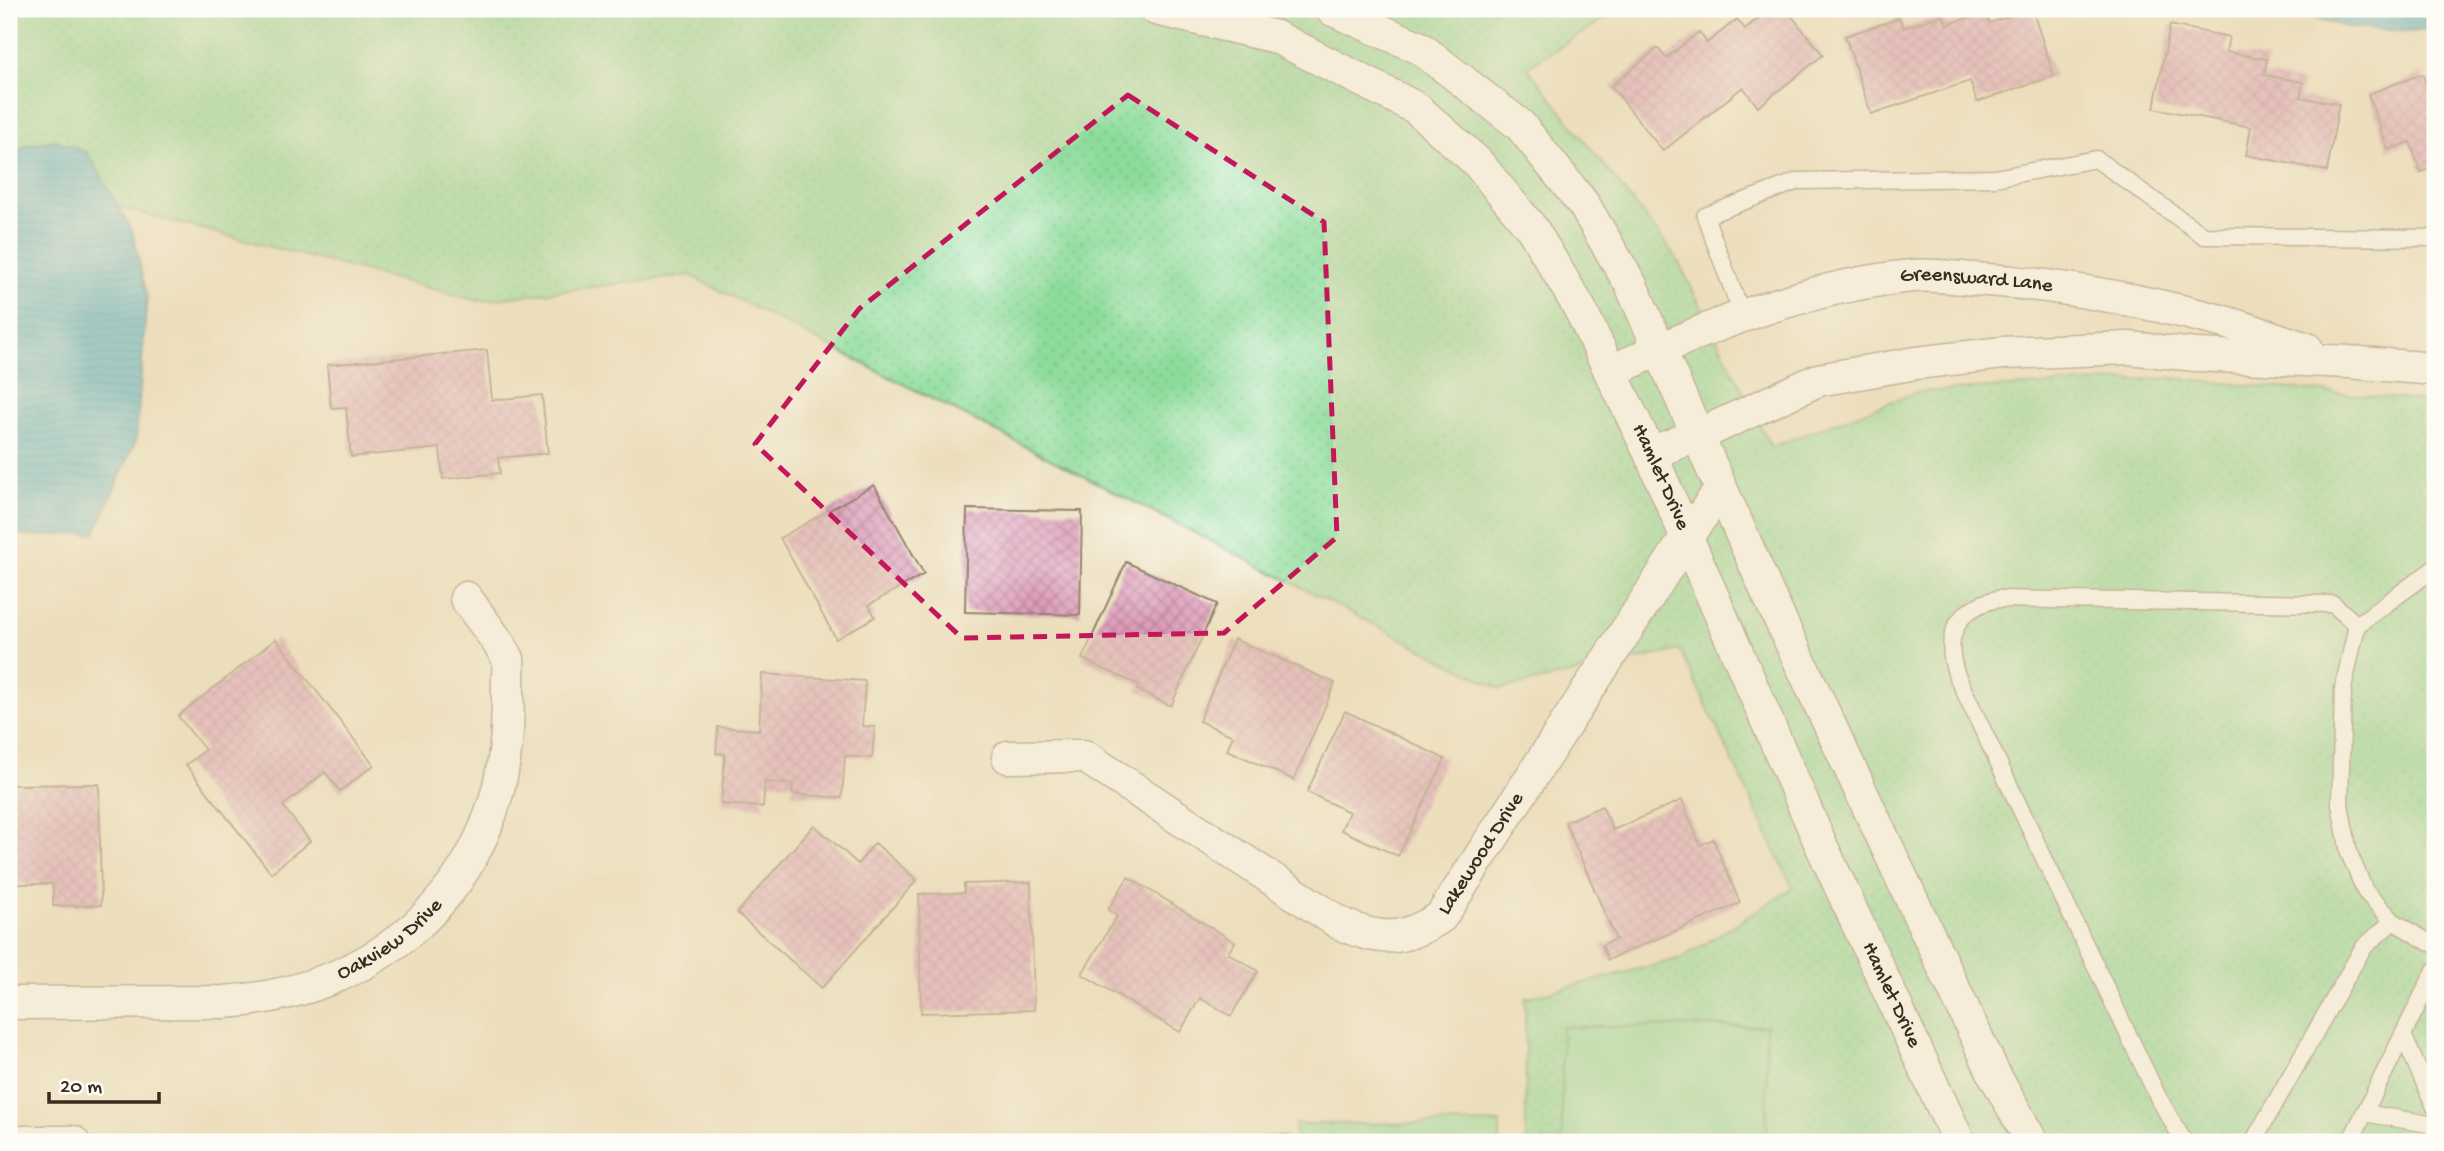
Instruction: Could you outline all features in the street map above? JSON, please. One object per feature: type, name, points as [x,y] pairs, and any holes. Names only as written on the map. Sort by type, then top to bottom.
[{"type":"street","name":"Hamlet Drive","points":[[1156,9],[1276,37],[1416,108],[1477,162],[1533,230],[1579,307],[1650,453],[1822,847],[1959,1142]]},
{"type":"street","points":[[1331,9],[1420,48],[1520,125],[1584,205],[1631,285],[1768,594],[1994,1074],[2032,1142]]},
{"type":"street","name":"Greensward Lane","points":[[1610,372],[1660,348],[1743,317],[1832,289],[1914,275],[2016,282],[2141,303],[2207,317],[2348,362]]},
{"type":"street","name":"Greensward Lane","points":[[1650,453],[1699,435],[1818,380],[1928,361],[2003,353],[2129,348],[2196,355],[2435,369]]},
{"type":"street","name":"Lakewood Drive","points":[[1008,757],[1084,756],[1341,924],[1365,934],[1392,937],[1418,931],[1441,917],[1688,535],[1721,489]]},
{"type":"street","name":"Oakview Drive","points":[[9,1003],[223,1002],[285,995],[314,987],[352,970],[396,943],[419,923],[441,901],[475,849],[495,801],[505,761],[508,731],[508,659],[466,597]]},
{"type":"street","points":[[9,1142],[73,1142]]},
{"type":"lane","points":[[1743,317],[1705,216],[1798,181],[1995,178],[2096,159],[2204,236],[2435,238]]},
{"type":"lane","points":[[2435,568],[2357,625],[2343,689],[2340,804],[2349,853],[2365,891],[2393,921],[2435,944]]},
{"type":"lane","points":[[2184,1142],[2158,1097],[1957,676],[1951,660],[1950,643],[1953,634],[1966,612],[1980,603],[1997,599],[2333,604],[2357,625]]},
{"type":"lane","points":[[2253,1142],[2363,948],[2393,921]]},
{"type":"lane","points":[[2350,1142],[2435,970]]},
{"type":"lane","points":[[2403,1035],[2435,1107]]},
{"type":"lane","points":[[2364,1113],[2435,1125]]},
{"type":"highlighted area","points":[[1128,95],[1324,222],[1337,537],[1224,633],[962,638],[755,444],[859,309]]},
{"type":"green space","points":[[9,9],[1621,9],[1527,67],[1676,257],[1771,447],[1917,392],[2170,378],[2435,402],[2435,1142],[1526,1142],[1525,998],[1682,958],[1793,888],[1680,650],[1500,689],[690,275],[479,301],[9,176]]},
{"type":"green space","points":[[1766,1026],[1767,1142],[1562,1142],[1562,1027]]},
{"type":"green space","points":[[1500,1123],[1500,1142],[1296,1142],[1295,1124]]},
{"type":"water","points":[[2284,9],[2435,9],[2435,29],[2409,32],[2346,27]]},
{"type":"water","points":[[56,140],[87,152],[132,230],[147,297],[136,440],[95,533],[33,536],[9,533],[9,158],[24,146]]},
{"type":"building","points":[[1770,9],[1786,9],[1823,55],[1758,107],[1743,87],[1663,151],[1611,86],[1658,48],[1666,58],[1699,32],[1707,43],[1737,19],[1745,29]]},
{"type":"building","points":[[2032,9],[2054,76],[1977,102],[1970,81],[1871,114],[1845,36],[1900,18],[1903,28],[1943,15],[1947,25],[1985,12],[1989,23]]},
{"type":"building","points":[[2170,25],[2229,37],[2226,52],[2267,59],[2264,75],[2303,82],[2300,97],[2339,104],[2327,171],[2246,155],[2251,127],[2154,108]]},
{"type":"building","points":[[2422,74],[2426,83],[2435,80],[2435,167],[2421,172],[2410,142],[2388,150],[2368,94]]},
{"type":"building","points":[[487,350],[492,400],[542,395],[548,453],[498,458],[500,473],[443,479],[440,448],[351,457],[346,407],[331,408],[327,365]]},
{"type":"building","points":[[874,485],[924,574],[869,605],[875,617],[836,639],[780,538]]},
{"type":"building","points":[[967,509],[1082,511],[1080,615],[965,612]]},
{"type":"building","points":[[1126,562],[1217,604],[1171,706],[1137,690],[1139,685],[1082,659]]},
{"type":"building","points":[[276,639],[374,765],[340,791],[325,772],[283,806],[310,841],[271,873],[186,765],[205,750],[178,716]]},
{"type":"building","points":[[1234,639],[1335,683],[1294,780],[1227,750],[1233,736],[1199,721]]},
{"type":"building","points":[[762,674],[865,681],[862,726],[875,727],[872,758],[845,756],[842,798],[792,794],[793,784],[765,782],[763,807],[721,804],[725,754],[716,753],[718,727],[759,730]]},
{"type":"building","points":[[1345,711],[1445,759],[1398,856],[1341,830],[1349,812],[1307,792]]},
{"type":"building","points":[[99,784],[101,905],[53,906],[53,884],[16,884],[17,888],[9,889],[9,785]]},
{"type":"building","points":[[1682,800],[1700,845],[1713,839],[1740,903],[1608,960],[1602,945],[1616,939],[1565,822],[1602,806],[1613,830]]},
{"type":"building","points":[[814,825],[858,864],[875,843],[917,880],[822,988],[737,913]]},
{"type":"building","points":[[1128,877],[1235,942],[1228,953],[1258,971],[1231,1016],[1200,998],[1180,1032],[1082,974],[1117,916],[1108,910]]},
{"type":"building","points":[[1031,882],[1034,1010],[921,1013],[919,894],[964,893],[964,884]]},
{"type":"building","points":[[1259,1135],[1287,1135],[1287,1142],[1260,1142]]}]
